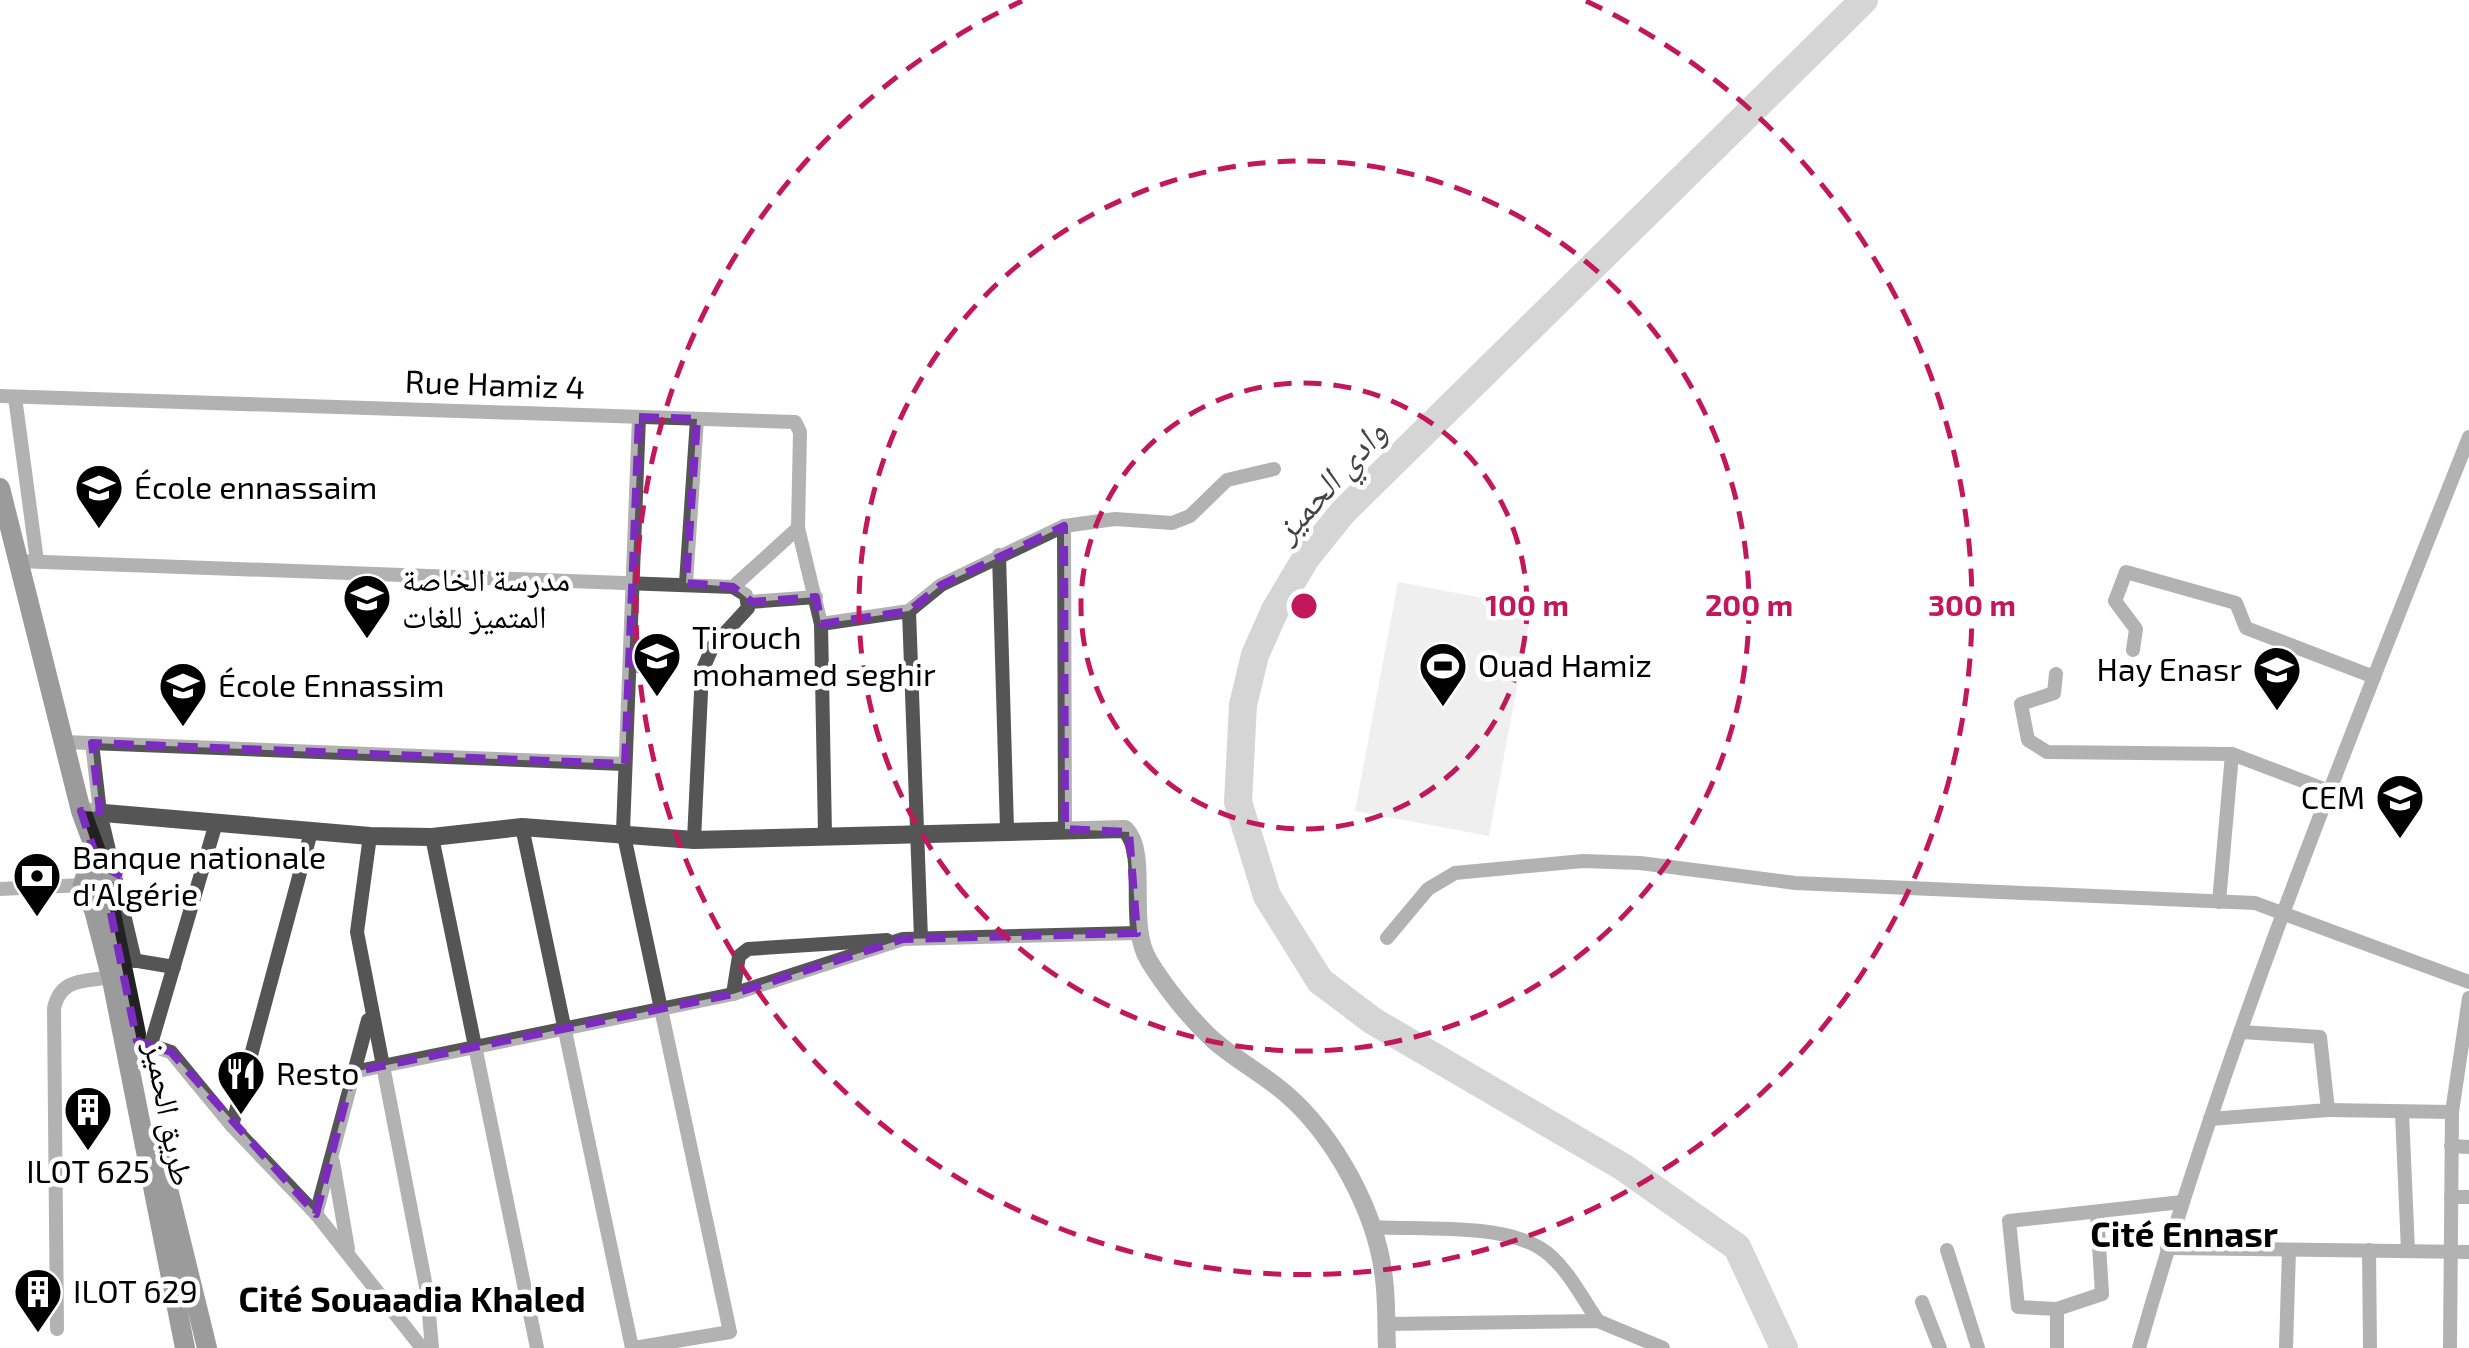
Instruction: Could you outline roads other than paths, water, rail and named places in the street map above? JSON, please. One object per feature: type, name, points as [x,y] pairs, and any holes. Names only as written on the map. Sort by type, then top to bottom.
[{"type":"main road","points":[[0,488],[27,561],[64,742],[90,812],[102,868],[113,882],[90,888]]},
{"type":"main road","name":"طريق الحميز","points":[[0,532],[90,888],[122,966],[144,1042],[150,1113],[207,1348]]},
{"type":"main road","name":"طريق الحميز","points":[[122,966],[163,1238],[185,1348]]},
{"type":"street","name":"Rue Hamiz 4","points":[[8,396],[795,422],[800,432],[798,528]]},
{"type":"street","points":[[8,396],[27,561],[686,583],[733,586],[748,602]]},
{"type":"street","points":[[522,827],[633,1348],[730,1332],[623,831],[636,582],[639,417]]},
{"type":"street","points":[[686,583],[696,419]]},
{"type":"street","points":[[2139,1348],[2182,1202],[2282,910],[2469,437]]},
{"type":"street","points":[[821,624],[909,611],[941,584],[1064,526],[1115,519],[1172,523],[1190,516],[1226,480],[1274,470]]},
{"type":"street","points":[[1064,526],[1065,829]]},
{"type":"street","points":[[733,586],[798,528],[821,624],[825,834]]},
{"type":"street","points":[[1000,554],[1007,830]]},
{"type":"street","points":[[2133,650],[2136,628],[2115,602],[2126,572],[2236,602],[2246,628],[2374,677]]},
{"type":"street","points":[[748,602],[816,597]]},
{"type":"street","points":[[694,840],[702,670],[713,646],[745,615],[748,602]]},
{"type":"street","points":[[909,611],[921,938]]},
{"type":"street","points":[[2056,674],[2054,693],[2021,704],[2028,740],[2047,752],[2232,754],[2329,791]]},
{"type":"street","points":[[64,742],[625,764]]},
{"type":"street","points":[[92,743],[90,812],[122,966]]},
{"type":"street","points":[[2219,902],[2232,754]]},
{"type":"street","points":[[90,812],[370,836],[432,837],[522,827],[623,831],[694,840],[917,831],[1130,832],[1136,869],[1137,933],[1152,966],[1210,1038],[1288,1096],[1311,1120],[1355,1190],[1371,1228],[1384,1278],[1387,1348]]},
{"type":"street","points":[[216,823],[174,967],[144,1042],[171,1052],[232,1126],[316,1214],[422,1348]]},
{"type":"street","points":[[232,1126],[312,832]]},
{"type":"street","points":[[370,836],[356,932],[369,1014],[427,1292],[432,1348]]},
{"type":"street","points":[[432,837],[537,1348]]},
{"type":"street","points":[[1387,938],[1428,889],[1455,873],[1583,861],[1640,863],[1795,883],[2219,902],[2282,910],[2469,982]]},
{"type":"street","points":[[0,889],[90,888]]},
{"type":"street","points":[[733,994],[739,956],[760,945],[1137,933]]},
{"type":"street","points":[[354,1072],[733,994],[904,939]]},
{"type":"street","points":[[57,1329],[57,996],[73,982],[122,966],[174,967]]},
{"type":"street","points":[[2450,1348],[2452,1112],[2462,1096],[2469,998]]},
{"type":"street","points":[[316,1214],[369,1014]]},
{"type":"street","points":[[2242,1032],[2320,1036],[2328,1110]]},
{"type":"street","points":[[2210,1119],[2328,1110],[2452,1112]]},
{"type":"street","points":[[2402,1112],[2408,1251]]},
{"type":"street","points":[[2451,1146],[2469,1147]]},
{"type":"street","points":[[332,1157],[350,1255]]},
{"type":"street","points":[[2451,1197],[2469,1198]]},
{"type":"street","points":[[2097,1212],[2102,1294],[2057,1308],[2018,1307],[2009,1222],[2182,1202]]},
{"type":"street","points":[[1371,1228],[1506,1234],[1542,1248],[1564,1271],[1598,1322]]},
{"type":"street","points":[[2168,1248],[2469,1252]]},
{"type":"street","points":[[1947,1250],[1978,1348]]},
{"type":"street","points":[[2286,1348],[2289,1250]]},
{"type":"street","points":[[2369,1250],[2370,1348]]},
{"type":"street","points":[[1922,1302],[1940,1348]]},
{"type":"street","points":[[2057,1308],[2057,1348]]},
{"type":"street","points":[[1386,1324],[1598,1322],[1663,1348]]},
{"type":"waterway","name":"وادي الحميز","points":[[1784,1348],[1737,1247],[1623,1167],[1373,1021],[1320,981],[1267,896],[1238,802],[1243,705],[1255,655],[1275,610],[1306,558],[1343,512],[1864,0]]},
{"type":"place","name":"École ennassaim","points":[[99,530]]},
{"type":"place","name":"مدرسة الخاصة المتميز للغات","points":[[367,640]]},
{"type":"place","name":"Tirouch mohamed seghir","points":[[657,698]]},
{"type":"place","name":"Ouad Hamiz","points":[[1443,708]]},
{"type":"place","name":"Hay Enasr","points":[[2277,712]]},
{"type":"place","name":"École Ennassim","points":[[183,728]]},
{"type":"place","name":"CEM","points":[[2400,840]]},
{"type":"place","name":"Banque nationale d'Algérie","points":[[37,918]]},
{"type":"place","name":"Resto","points":[[241,1116]]},
{"type":"place","name":"ILOT 625","points":[[88,1152]]},
{"type":"place","name":"ILOT 629","points":[[38,1334]]},
{"type":"district","name":"Cité Ennasr","points":[[2184,1235]]},
{"type":"district","name":"Cité Souaadia Khaled","points":[[412,1300]]}]
